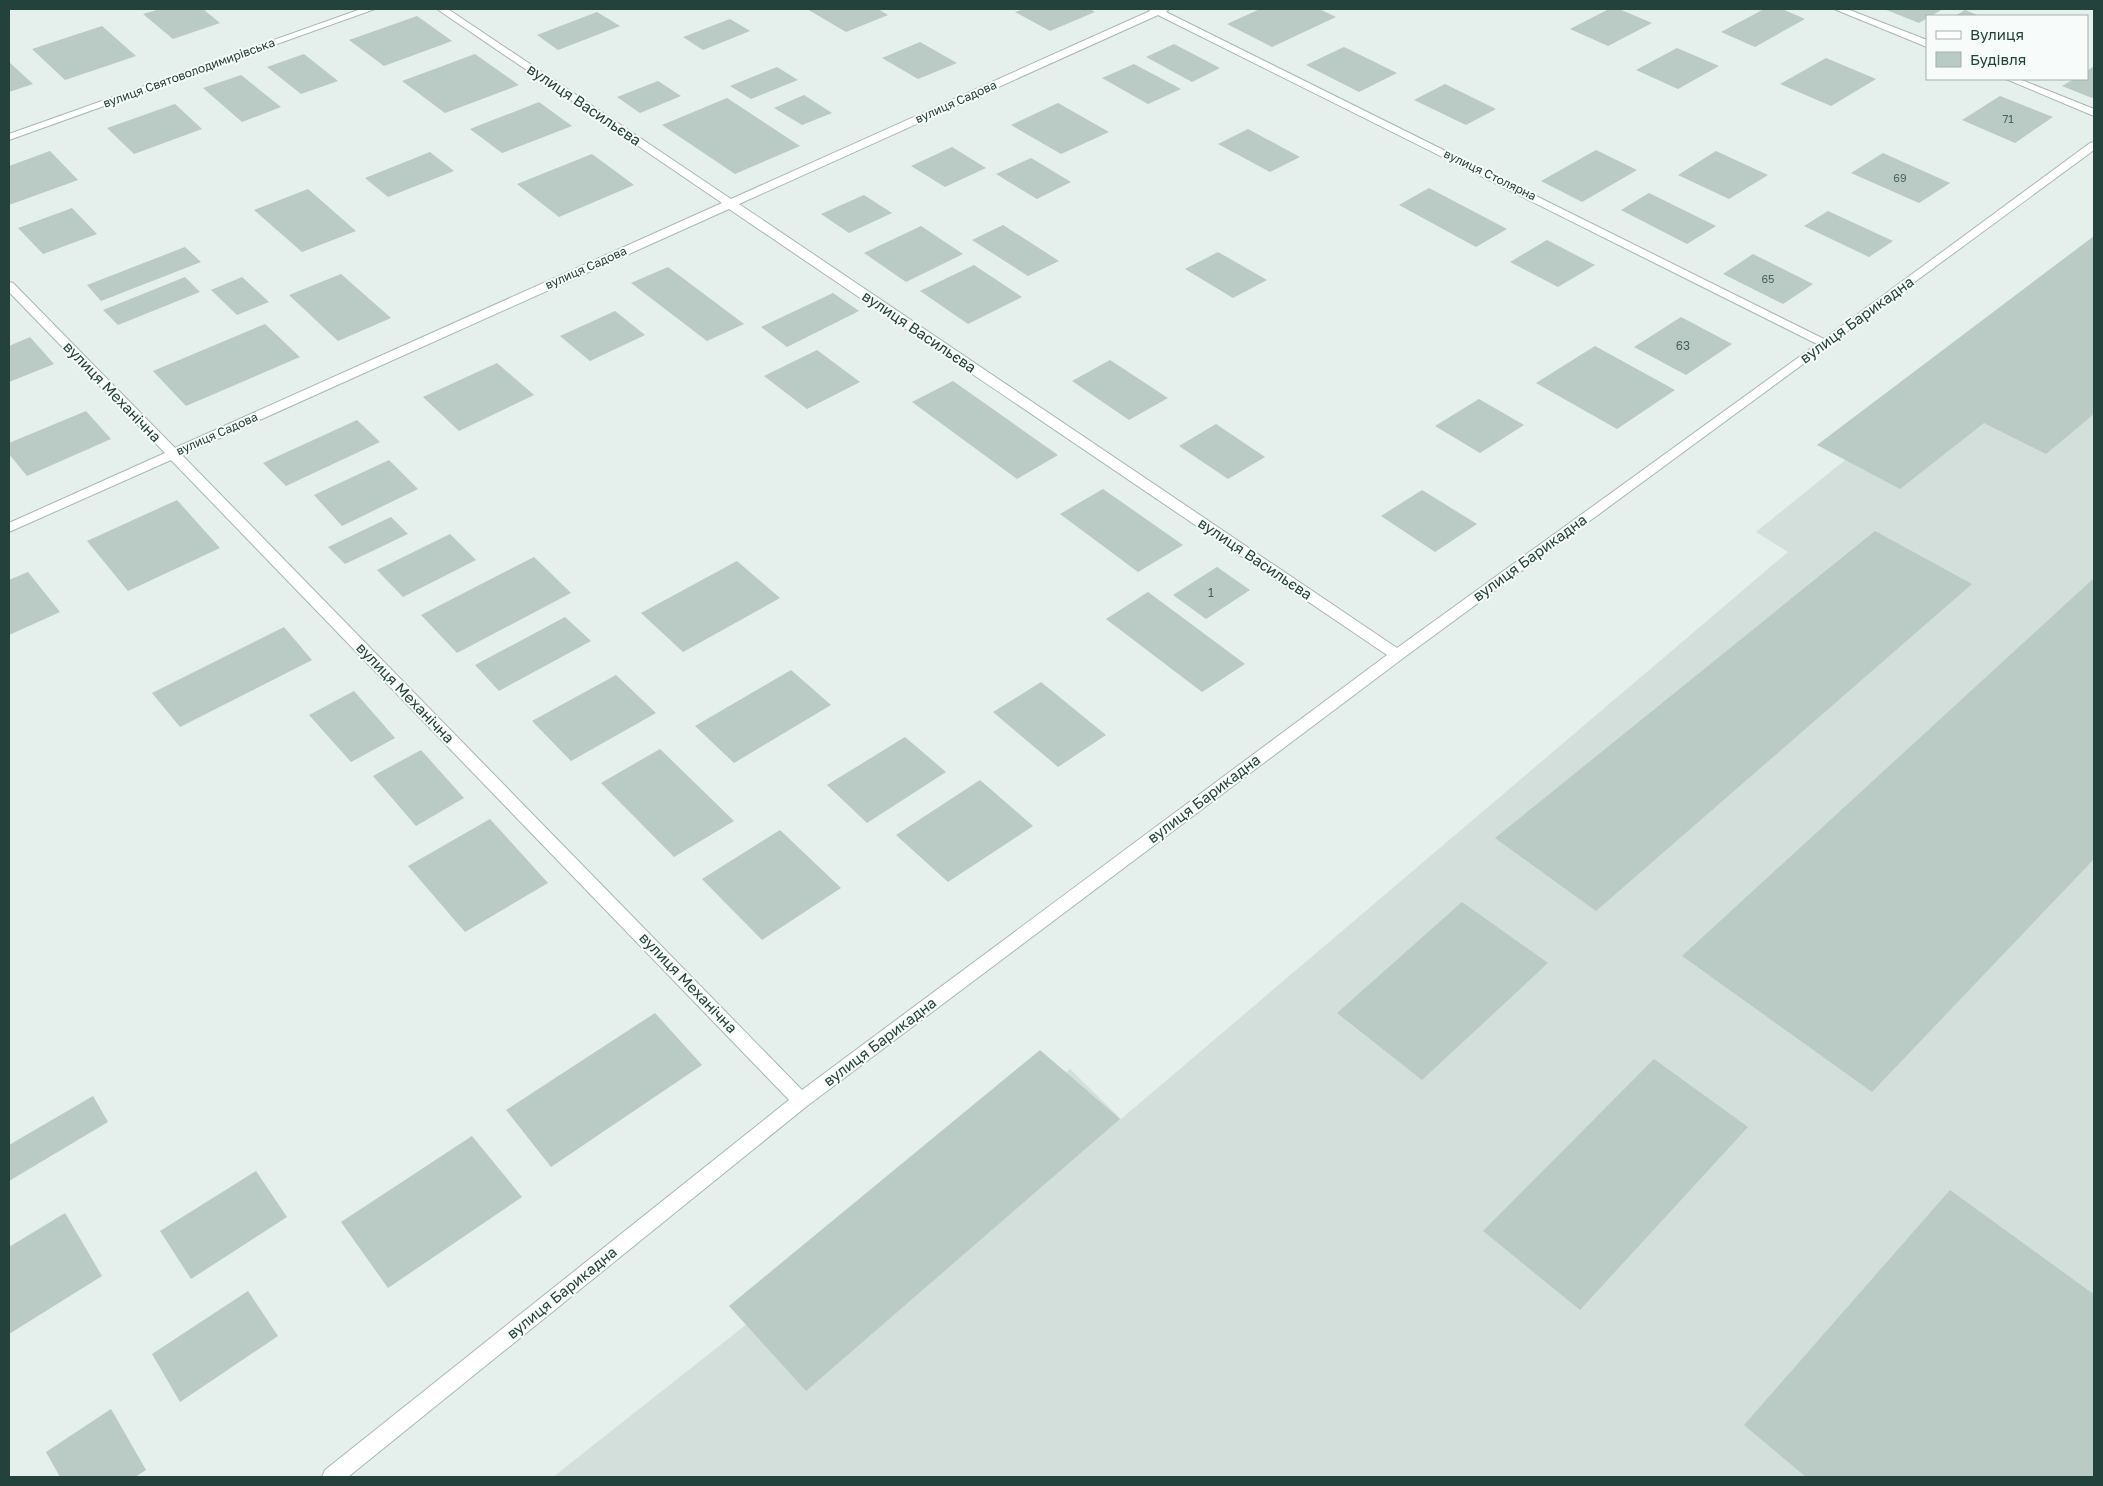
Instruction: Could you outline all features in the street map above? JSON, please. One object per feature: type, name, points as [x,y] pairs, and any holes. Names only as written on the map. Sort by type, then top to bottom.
[{"type":"street","name":"вулиця Святоволодимирівська","points":[[9,137],[370,9]]},
{"type":"street","name":"вулиця Васильєва","points":[[442,9],[1397,655]]},
{"type":"street","points":[[1839,9],[1926,44]]},
{"type":"street","name":"вулиця Садова","points":[[9,528],[1158,10]]},
{"type":"street","name":"вулиця Столярна","points":[[1158,10],[1825,344]]},
{"type":"street","points":[[2013,80],[2094,113]]},
{"type":"street","name":"вулиця Барикадна","points":[[332,1477],[801,1101],[1397,655],[1825,344],[2094,145]]},
{"type":"street","name":"вулиця Механічна","points":[[9,285],[801,1101]]},
{"type":"shaded area","points":[[2094,259],[2094,1477],[553,1477],[1070,1069],[1121,1119],[1788,552],[1756,532]]},
{"type":"building","points":[[160,9],[203,9],[220,23],[173,39],[143,14]]},
{"type":"building","points":[[807,9],[878,9],[888,15],[846,32]]},
{"type":"building","points":[[1024,9],[1089,9],[1095,12],[1050,31],[1015,12]]},
{"type":"building","points":[[1260,9],[1319,9],[1336,17],[1272,47],[1227,24]]},
{"type":"building","points":[[1609,9],[1619,9],[1652,23],[1608,46],[1570,29]]},
{"type":"building","points":[[1764,9],[1782,9],[1805,19],[1755,47],[1721,32]]},
{"type":"building","points":[[1884,9],[1943,9],[1933,15],[1926,15],[1926,19],[1919,23]]},
{"type":"building","points":[[1965,10],[1978,15],[1957,15]]},
{"type":"building","points":[[597,12],[620,26],[558,50],[537,35]]},
{"type":"building","points":[[417,16],[452,41],[384,66],[349,40]]},
{"type":"building","points":[[730,19],[750,31],[703,50],[683,37]]},
{"type":"building","points":[[102,26],[136,56],[65,80],[32,49]]},
{"type":"building","points":[[920,42],[957,63],[918,79],[882,58]]},
{"type":"building","points":[[1174,44],[1220,68],[1192,82],[1146,57]]},
{"type":"building","points":[[1344,47],[1397,73],[1359,92],[1306,65]]},
{"type":"building","points":[[1677,48],[1719,66],[1678,89],[1636,70]]},
{"type":"building","points":[[304,54],[338,81],[301,94],[267,67]]},
{"type":"building","points":[[475,54],[519,85],[445,113],[402,81]]},
{"type":"building","points":[[1826,58],[1876,79],[1831,106],[1780,84]]},
{"type":"building","points":[[9,62],[33,84],[9,92]]},
{"type":"building","points":[[1134,64],[1181,89],[1148,104],[1102,78]]},
{"type":"building","points":[[2094,66],[2094,97],[2092,98],[2062,86],[2072,80],[2088,80],[2088,70]]},
{"type":"building","points":[[777,67],[798,80],[751,99],[730,86]]},
{"type":"building","points":[[241,75],[281,107],[242,122],[203,88]]},
{"type":"building","points":[[658,81],[681,96],[640,113],[617,97]]},
{"type":"building","points":[[1445,84],[1496,109],[1466,125],[1414,100]]},
{"type":"building","points":[[804,95],[832,113],[802,125],[774,108]]},
{"type":"building","points":[[2000,96],[2053,117],[2015,143],[1962,120]]},
{"type":"building","points":[[727,98],[800,146],[735,174],[662,125]]},
{"type":"building","points":[[539,102],[572,126],[502,153],[470,129]]},
{"type":"building","points":[[1058,103],[1109,132],[1061,154],[1011,125]]},
{"type":"building","points":[[175,104],[202,129],[134,154],[107,128]]},
{"type":"building","points":[[1248,129],[1300,157],[1270,172],[1218,144]]},
{"type":"building","points":[[952,147],[986,168],[945,187],[911,166]]},
{"type":"building","points":[[1596,150],[1637,170],[1582,202],[1541,181]]},
{"type":"building","points":[[50,151],[78,180],[9,205],[9,166]]},
{"type":"building","points":[[1716,151],[1768,175],[1729,199],[1678,175]]},
{"type":"building","points":[[430,152],[454,171],[388,197],[365,178]]},
{"type":"building","points":[[1883,153],[1950,183],[1919,203],[1851,173]]},
{"type":"building","points":[[592,154],[634,185],[559,217],[517,184]]},
{"type":"building","points":[[1031,158],[1071,182],[1037,199],[996,174]]},
{"type":"building","points":[[1429,188],[1507,229],[1476,247],[1399,205]]},
{"type":"building","points":[[308,189],[356,231],[302,252],[254,210]]},
{"type":"building","points":[[1649,193],[1716,226],[1687,244],[1621,210]]},
{"type":"building","points":[[864,195],[892,213],[849,233],[821,214]]},
{"type":"building","points":[[72,208],[97,234],[43,254],[18,228]]},
{"type":"building","points":[[1828,211],[1893,241],[1869,257],[1804,226]]},
{"type":"building","points":[[1003,225],[1059,261],[1028,276],[972,240]]},
{"type":"building","points":[[921,226],[963,254],[906,282],[864,253]]},
{"type":"building","points":[[2094,236],[2094,414],[2046,454],[1984,423],[1900,489],[1817,445]]},
{"type":"building","points":[[1547,240],[1595,265],[1558,287],[1510,262]]},
{"type":"building","points":[[185,247],[201,262],[101,301],[87,285]]},
{"type":"building","points":[[1218,252],[1267,280],[1233,298],[1185,269]]},
{"type":"building","points":[[1753,254],[1813,284],[1783,304],[1723,274]]},
{"type":"building","points":[[974,265],[1022,297],[968,324],[920,291]]},
{"type":"building","points":[[668,267],[744,324],[707,341],[631,283]]},
{"type":"building","points":[[341,274],[391,318],[338,341],[289,295]]},
{"type":"building","points":[[185,277],[200,292],[118,325],[103,310]]},
{"type":"building","points":[[242,277],[269,302],[237,315],[211,290]]},
{"type":"building","points":[[833,293],[859,311],[787,347],[761,327]]},
{"type":"building","points":[[615,311],[645,335],[590,361],[560,336]]},
{"type":"building","points":[[1681,317],[1732,344],[1686,375],[1634,347]]},
{"type":"building","points":[[265,324],[300,357],[186,406],[153,371]]},
{"type":"building","points":[[30,337],[54,364],[9,382],[9,346]]},
{"type":"building","points":[[1595,346],[1675,390],[1617,429],[1536,383]]},
{"type":"building","points":[[817,350],[860,382],[807,409],[764,376]]},
{"type":"building","points":[[1110,360],[1168,398],[1129,420],[1072,381]]},
{"type":"building","points":[[497,363],[534,395],[459,431],[423,397]]},
{"type":"building","points":[[953,381],[1058,455],[1017,479],[912,402]]},
{"type":"building","points":[[1479,399],[1524,425],[1480,453],[1435,426]]},
{"type":"building","points":[[86,411],[111,439],[27,476],[9,454],[9,443]]},
{"type":"building","points":[[357,420],[380,442],[286,486],[263,463]]},
{"type":"building","points":[[1216,424],[1265,457],[1228,479],[1179,446]]},
{"type":"building","points":[[389,460],[418,489],[342,526],[314,495]]},
{"type":"building","points":[[1103,489],[1183,545],[1138,572],[1060,514]]},
{"type":"building","points":[[1422,490],[1477,524],[1435,552],[1381,516]]},
{"type":"building","points":[[177,500],[220,548],[128,591],[87,541]]},
{"type":"building","points":[[391,517],[408,534],[345,564],[328,547]]},
{"type":"building","points":[[1875,531],[1972,584],[1596,911],[1495,838]]},
{"type":"building","points":[[450,534],[476,560],[403,597],[377,570]]},
{"type":"building","points":[[534,557],[571,593],[457,653],[421,615]]},
{"type":"building","points":[[737,561],[780,598],[683,652],[641,613]]},
{"type":"building","points":[[1217,567],[1250,590],[1206,619],[1173,595]]},
{"type":"building","points":[[28,572],[60,612],[9,635],[9,580]]},
{"type":"building","points":[[2094,578],[2094,859],[1872,1092],[1682,956]]},
{"type":"building","points":[[1148,592],[1245,664],[1202,692],[1106,619]]},
{"type":"building","points":[[565,617],[591,641],[499,691],[475,665]]},
{"type":"building","points":[[284,627],[312,660],[180,727],[152,693]]},
{"type":"building","points":[[791,670],[831,705],[734,763],[695,726]]},
{"type":"building","points":[[616,675],[656,713],[571,761],[532,721]]},
{"type":"building","points":[[1041,682],[1106,735],[1058,767],[993,712]]},
{"type":"building","points":[[354,691],[395,738],[351,762],[309,715]]},
{"type":"building","points":[[905,737],[946,772],[867,823],[827,785]]},
{"type":"building","points":[[660,749],[734,821],[674,857],[601,783]]},
{"type":"building","points":[[421,750],[464,798],[416,826],[373,776]]},
{"type":"building","points":[[980,780],[1033,826],[948,882],[896,835]]},
{"type":"building","points":[[490,819],[548,883],[465,932],[408,866]]},
{"type":"building","points":[[780,830],[841,888],[762,940],[702,879]]},
{"type":"building","points":[[1462,902],[1548,963],[1422,1080],[1337,1013]]},
{"type":"building","points":[[655,1013],[702,1065],[551,1167],[506,1110]]},
{"type":"building","points":[[1040,1050],[1120,1119],[806,1391],[729,1306]]},
{"type":"building","points":[[1654,1059],[1748,1127],[1580,1310],[1483,1231]]},
{"type":"building","points":[[93,1096],[108,1122],[9,1181],[9,1145]]},
{"type":"building","points":[[472,1136],[522,1197],[388,1288],[341,1222]]},
{"type":"building","points":[[256,1171],[287,1217],[191,1279],[160,1231]]},
{"type":"building","points":[[1950,1190],[2092,1293],[2094,1290],[2094,1477],[1806,1477],[1744,1425]]},
{"type":"building","points":[[65,1213],[102,1276],[9,1334],[9,1247]]},
{"type":"building","points":[[248,1291],[278,1336],[180,1402],[152,1354]]},
{"type":"building","points":[[111,1409],[146,1470],[135,1477],[60,1477],[46,1452]]}]
